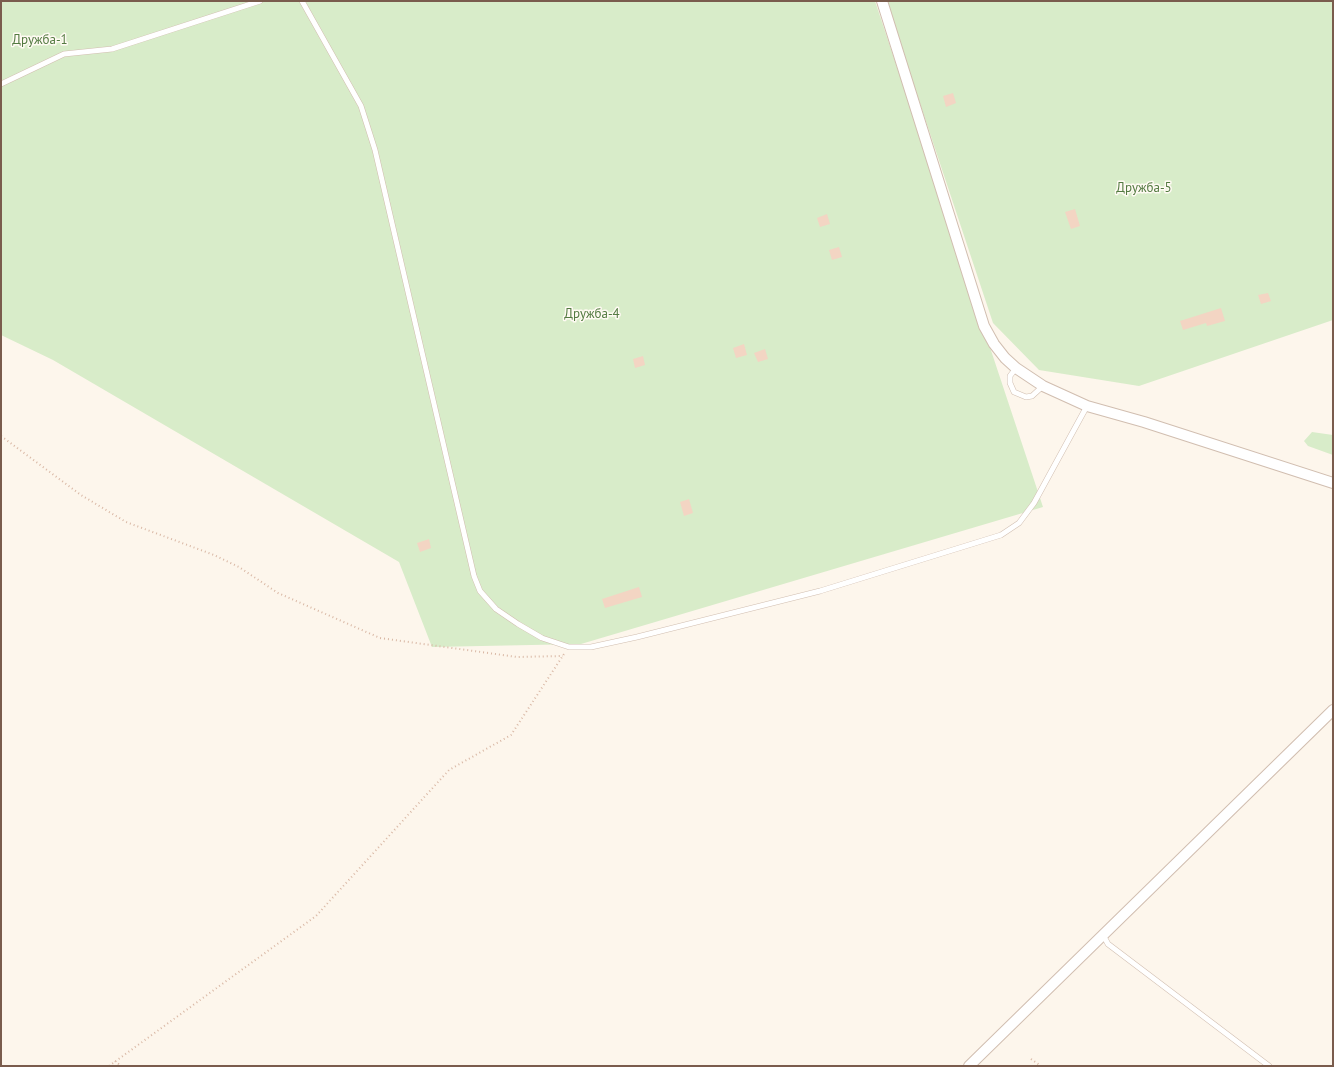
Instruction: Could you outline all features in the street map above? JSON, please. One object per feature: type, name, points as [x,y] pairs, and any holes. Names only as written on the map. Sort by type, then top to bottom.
[{"type":"street","points":[[882,1],[984,326],[994,344],[1016,368],[1043,386],[1087,406],[1144,422],[1333,483]]},
{"type":"street","points":[[969,1066],[1333,710]]},
{"type":"lane","points":[[1,84],[64,54],[112,49],[260,1]]},
{"type":"lane","points":[[302,1],[361,106],[375,150],[476,581],[480,591],[496,609],[542,638],[569,647],[591,647],[637,637],[820,591],[1001,535],[1019,523],[1034,503],[1087,406]]},
{"type":"lane","points":[[1016,368],[1010,376],[1010,383],[1014,392],[1026,397],[1032,396],[1043,386]]},
{"type":"lane","points":[[1103,936],[1108,944],[1269,1066]]},
{"type":"lane","points":[[1257,1066],[1260,1060]]},
{"type":"path","points":[[1,436],[81,495],[126,522],[214,555],[239,567],[278,593],[380,638],[517,657],[563,656]]},
{"type":"path","points":[[109,1066],[316,916],[449,770],[511,735],[569,647]]},
{"type":"path","points":[[1031,1059],[1041,1066]]},
{"type":"path","points":[[115,1061],[121,1066]]},
{"type":"green space","name":"Дружба-4","points":[[1,1],[875,1],[1043,507],[581,644],[432,647],[399,562],[53,360],[1,335]]},
{"type":"green space","name":"Дружба-5","points":[[886,1],[1333,1],[1333,320],[1139,386],[1039,370],[993,323]]},
{"type":"green space","points":[[1312,432],[1333,435],[1333,455],[1308,446],[1304,441]]},
{"type":"building","points":[[953,93],[956,103],[946,107],[943,96]]},
{"type":"building","points":[[1075,209],[1080,226],[1071,229],[1065,212]]},
{"type":"building","points":[[827,214],[830,224],[820,227],[817,218]]},
{"type":"building","points":[[839,247],[842,257],[832,260],[829,250]]},
{"type":"building","points":[[1268,293],[1271,301],[1261,304],[1258,295]]},
{"type":"building","points":[[1221,308],[1225,321],[1207,326],[1206,323],[1183,330],[1180,321]]},
{"type":"building","points":[[744,344],[747,355],[736,358],[733,348]]},
{"type":"building","points":[[765,349],[768,359],[758,362],[754,353]]},
{"type":"building","points":[[643,356],[645,365],[635,368],[633,359]]},
{"type":"building","points":[[689,499],[693,513],[684,516],[680,502]]},
{"type":"building","points":[[429,539],[431,548],[420,552],[417,543]]},
{"type":"building","points":[[639,587],[642,597],[605,608],[602,599]]},
{"type":"park label","name":"Дружба-1","points":[[40,40]]}]
